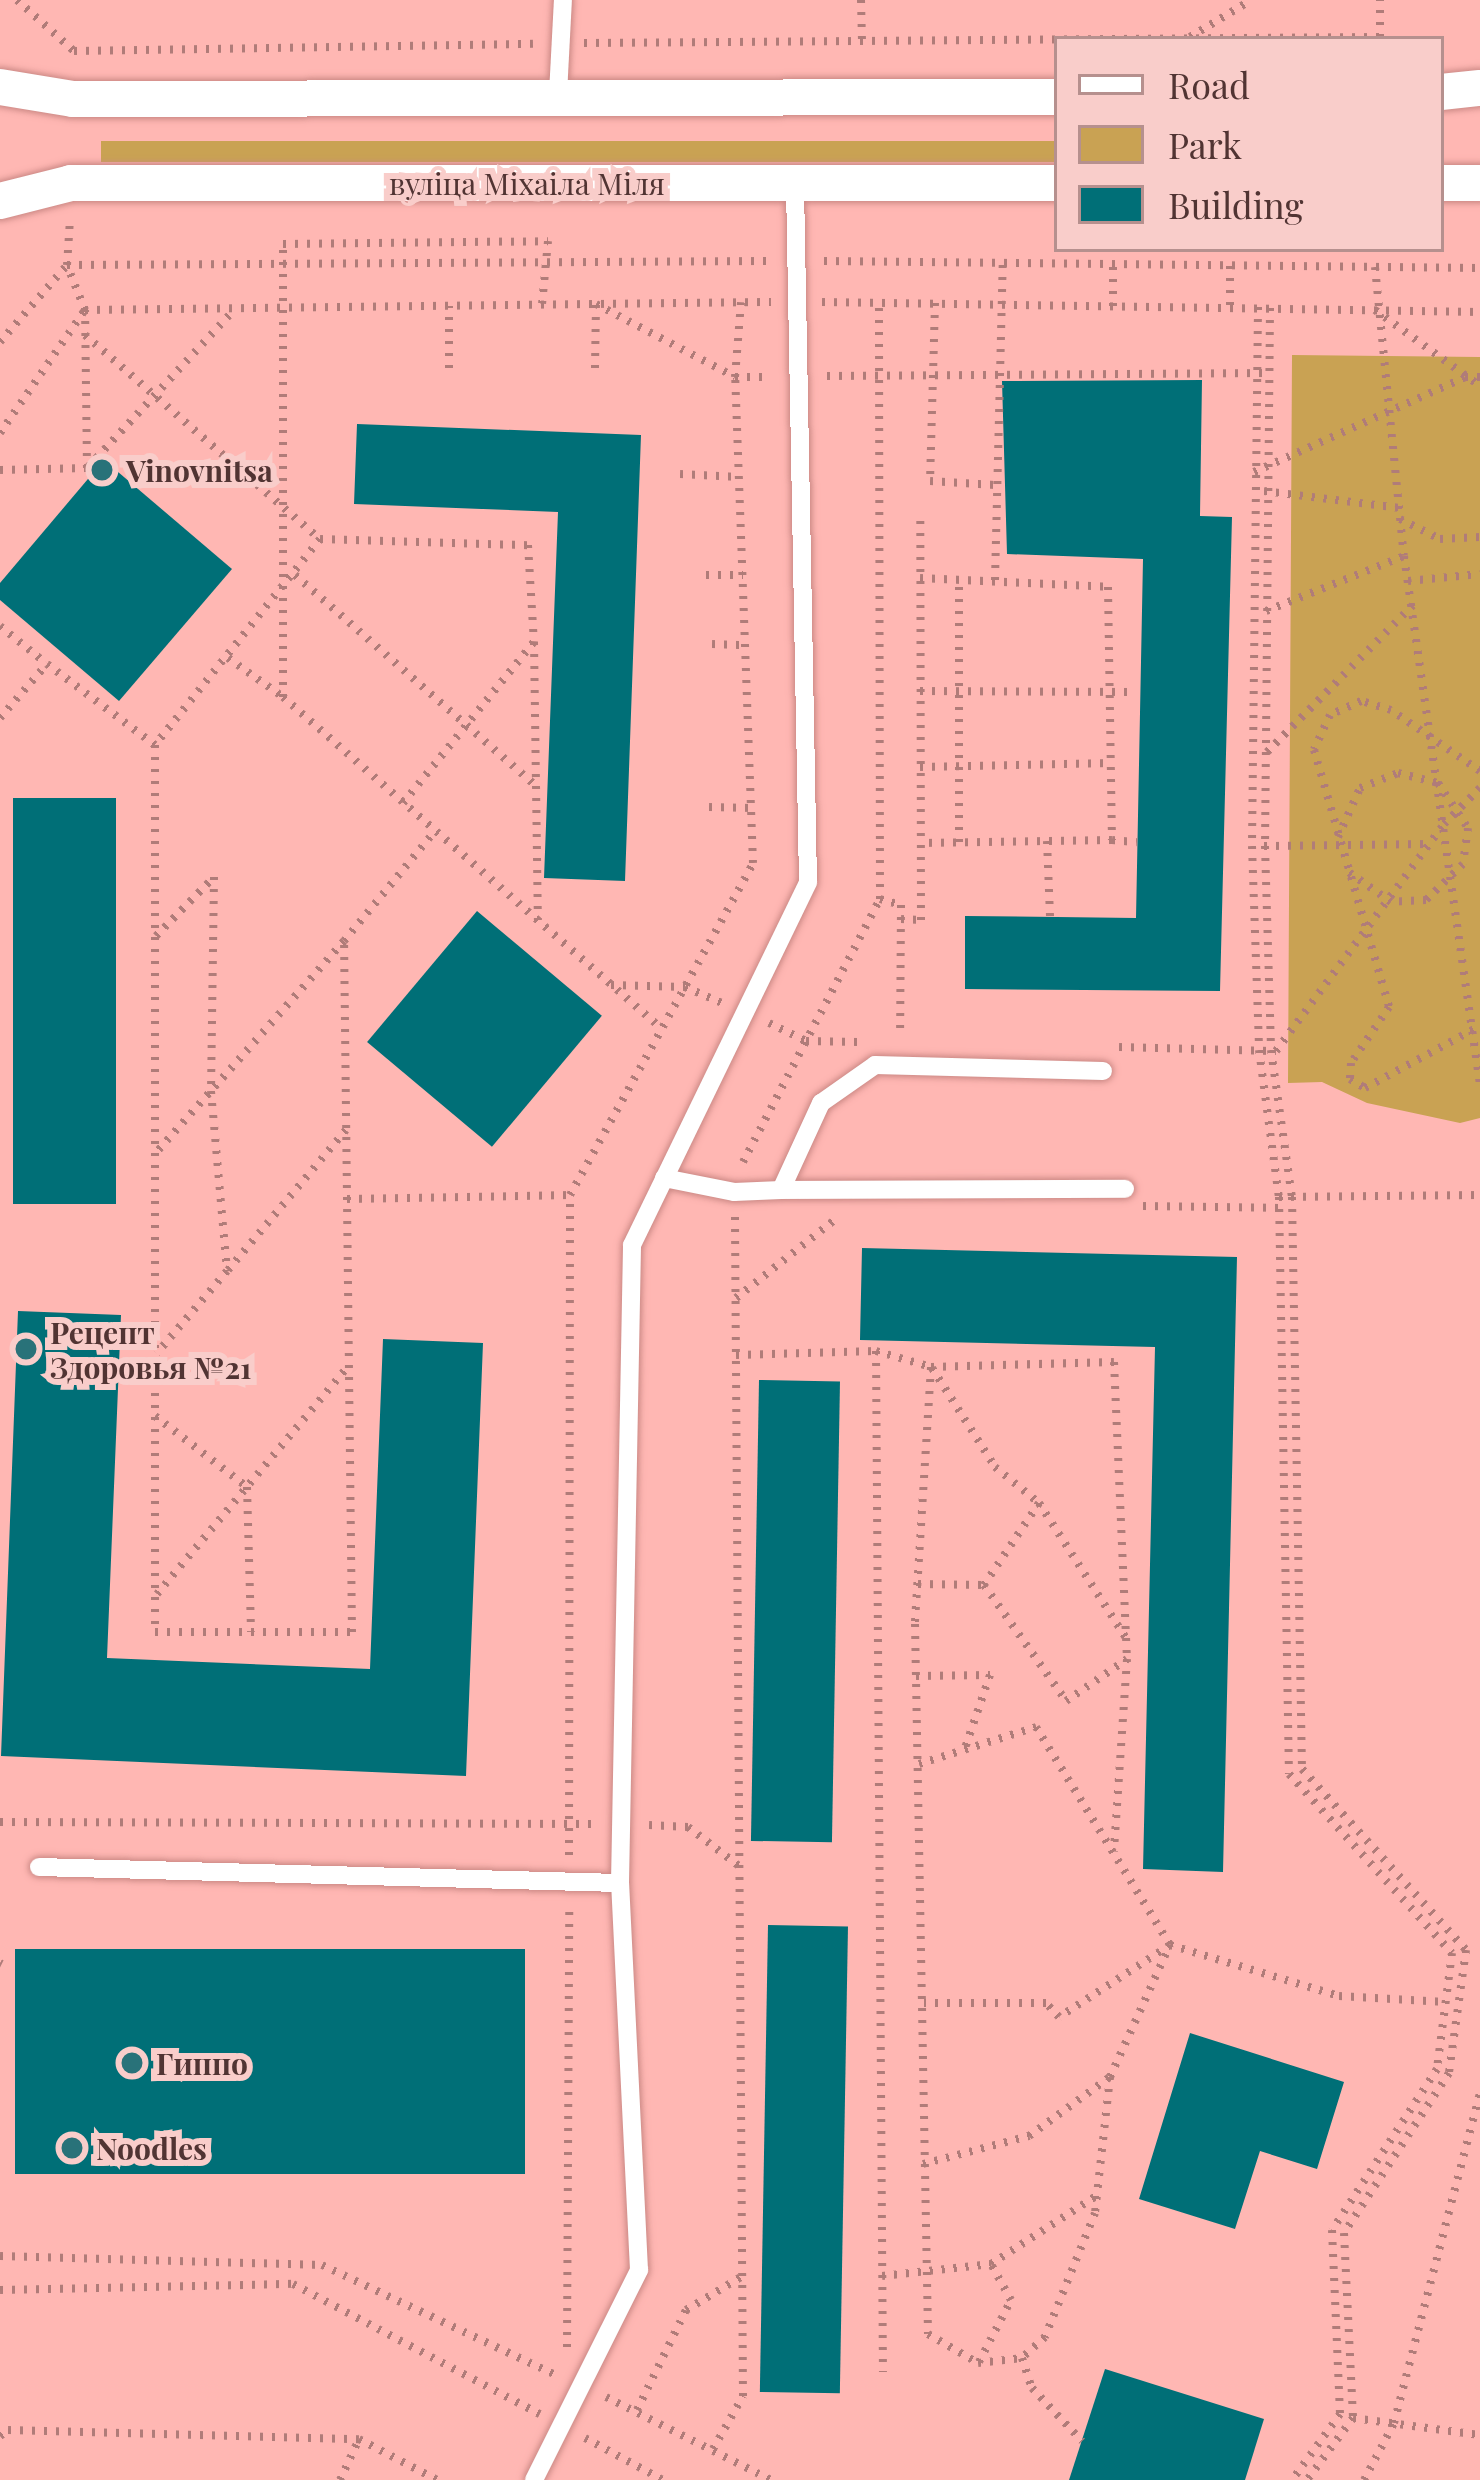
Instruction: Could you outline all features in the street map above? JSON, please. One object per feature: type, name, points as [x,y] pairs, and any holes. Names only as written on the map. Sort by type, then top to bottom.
[{"type":"street","points":[[0,87],[73,99],[558,94],[1054,98]]},
{"type":"street","points":[[1444,92],[1480,88]]},
{"type":"street","points":[[1444,183],[1480,182]]},
{"type":"street","name":"вуліца Міхаіла Міля","points":[[0,201],[71,183],[1054,183]]},
{"type":"lane","points":[[558,94],[563,0]]},
{"type":"lane","points":[[534,2480],[639,2270],[620,1882],[632,1245],[808,882],[795,184]]},
{"type":"lane","points":[[781,1190],[821,1103],[875,1065],[1103,1071]]},
{"type":"lane","points":[[664,1178],[734,1192],[1125,1190]]},
{"type":"lane","points":[[39,1867],[620,1882]]},
{"type":"path","points":[[16,0],[74,51],[1054,39]]},
{"type":"path","points":[[861,0],[862,40]]},
{"type":"path","points":[[1192,36],[1251,0]]},
{"type":"path","points":[[1380,0],[1380,36]]},
{"type":"path","points":[[71,183],[68,265],[85,310],[87,469]]},
{"type":"path","points":[[283,697],[283,244],[548,241],[542,304]]},
{"type":"path","points":[[0,342],[68,265],[796,260],[1480,268]]},
{"type":"path","points":[[995,580],[995,375],[1003,263]]},
{"type":"path","points":[[1113,264],[1113,306]]},
{"type":"path","points":[[1230,266],[1230,307]]},
{"type":"path","points":[[1375,267],[1373,309],[1404,556],[1476,1028],[1480,1085]]},
{"type":"path","points":[[85,310],[879,302],[1480,312]]},
{"type":"path","points":[[712,2450],[743,2396],[734,1192],[880,899],[879,302]]},
{"type":"path","points":[[935,303],[930,482],[995,484]]},
{"type":"path","points":[[595,368],[596,304]]},
{"type":"path","points":[[596,304],[735,377],[1269,373]]},
{"type":"path","points":[[449,306],[449,368]]},
{"type":"path","points":[[1258,307],[1252,846],[1259,1050],[1279,1197],[1289,1774],[1453,1954],[1437,2069],[1332,2230],[1340,2414],[1292,2480]]},
{"type":"path","points":[[1270,308],[1265,846],[1271,1050],[1292,1197],[1302,1769],[1466,1949],[1449,2074],[1344,2234],[1353,2418],[1307,2480]]},
{"type":"path","points":[[1373,309],[1465,376],[1480,381]]},
{"type":"path","points":[[0,433],[85,310]]},
{"type":"path","points":[[0,470],[87,469],[232,312]]},
{"type":"path","points":[[85,335],[320,539],[528,545],[538,921]]},
{"type":"path","points":[[1254,472],[1465,376]]},
{"type":"path","points":[[680,474],[740,477]]},
{"type":"path","points":[[1254,488],[1400,514],[1440,539],[1480,537]]},
{"type":"path","points":[[901,919],[921,920],[920,513]]},
{"type":"path","points":[[320,539],[155,745],[155,1632],[352,1632],[344,941]]},
{"type":"path","points":[[1254,613],[1404,556]]},
{"type":"path","points":[[1408,581],[1480,574]]},
{"type":"path","points":[[295,575],[536,786]]},
{"type":"path","points":[[706,575],[743,575]]},
{"type":"path","points":[[920,578],[1108,587],[1112,840]]},
{"type":"path","points":[[958,843],[959,580]]},
{"type":"path","points":[[1253,766],[1413,605]]},
{"type":"path","points":[[0,626],[155,745]]},
{"type":"path","points":[[403,802],[533,642]]},
{"type":"path","points":[[712,644],[746,645]]},
{"type":"path","points":[[228,658],[283,697],[662,1029]]},
{"type":"path","points":[[0,718],[47,664]]},
{"type":"path","points":[[920,692],[1133,692]]},
{"type":"path","points":[[1476,1028],[1365,1088],[1350,1079],[1352,1063],[1389,1007],[1343,866],[1313,750],[1330,716],[1361,701],[1391,710],[1480,771]]},
{"type":"path","points":[[920,767],[1112,763]]},
{"type":"path","points":[[1337,845],[1347,804],[1378,777],[1419,774],[1438,783],[1461,807],[1468,846],[1454,879],[1426,900],[1391,902],[1355,883],[1343,866]]},
{"type":"path","points":[[1276,1051],[1365,940],[1444,824],[1480,788]]},
{"type":"path","points":[[709,806],[752,808]]},
{"type":"path","points":[[155,1154],[344,941],[435,830]]},
{"type":"path","points":[[1047,842],[1050,917]]},
{"type":"path","points":[[920,843],[1137,842]]},
{"type":"path","points":[[1252,846],[1431,844]]},
{"type":"path","points":[[155,937],[214,877],[211,1091],[227,1271]]},
{"type":"path","points":[[880,899],[901,904],[900,1043]]},
{"type":"path","points":[[155,1355],[347,1129]]},
{"type":"path","points":[[735,1299],[874,1188]]},
{"type":"path","points":[[347,1199],[570,1195]]},
{"type":"path","points":[[1279,1197],[1480,1195]]},
{"type":"path","points":[[736,1355],[876,1352],[931,1366],[1114,1362],[1127,1659],[1114,1854]]},
{"type":"path","points":[[876,1352],[883,2372]]},
{"type":"path","points":[[155,1596],[349,1365]]},
{"type":"path","points":[[931,1366],[916,1676],[924,2268],[928,2334],[978,2363],[1022,2358],[1045,2338],[1097,2195],[1110,2078],[1170,1945]]},
{"type":"path","points":[[931,1366],[994,1467],[1039,1503],[1126,1640]]},
{"type":"path","points":[[155,1416],[247,1487]]},
{"type":"path","points":[[247,1487],[251,1632]]},
{"type":"path","points":[[984,1585],[1039,1503]]},
{"type":"path","points":[[918,1584],[984,1585]]},
{"type":"path","points":[[984,1585],[1066,1701],[1127,1659]]},
{"type":"path","points":[[916,1676],[990,1675],[965,1749]]},
{"type":"path","points":[[919,1764],[1036,1727],[1170,1945],[1339,1996],[1446,2002]]},
{"type":"path","points":[[0,1822],[688,1827],[740,1866]]},
{"type":"path","points":[[924,2002],[1046,2003],[1059,2017],[1170,1945]]},
{"type":"path","points":[[923,2164],[1029,2136],[1110,2078]]},
{"type":"path","points":[[1364,2480],[1394,2423],[1480,2093]]},
{"type":"path","points":[[882,2276],[991,2264],[1097,2195]]},
{"type":"path","points":[[0,2256],[322,2265],[637,2410],[771,2480]]},
{"type":"path","points":[[978,2363],[1011,2300],[991,2264]]},
{"type":"path","points":[[637,2410],[686,2310],[743,2277]]},
{"type":"path","points":[[0,2290],[293,2284],[663,2480]]},
{"type":"path","points":[[1022,2358],[1032,2388],[1082,2441]]},
{"type":"path","points":[[1353,2418],[1480,2435]]},
{"type":"path","points":[[0,2436],[8,2430],[359,2439],[437,2480]]},
{"type":"path","points":[[340,2480],[359,2439]]},
{"type":"green space","points":[[101,141],[1054,141],[1054,162],[101,162]]},
{"type":"green space","points":[[1292,355],[1480,357],[1480,1118],[1460,1123],[1367,1103],[1322,1082],[1288,1083]]},
{"type":"building","points":[[1202,380],[1200,516],[1232,517],[1220,991],[965,989],[965,916],[1136,918],[1143,559],[1007,554],[1002,381]]},
{"type":"building","points":[[357,424],[641,435],[625,881],[544,878],[558,512],[354,504]]},
{"type":"building","points":[[104,460],[232,569],[119,701],[0,600],[0,583]]},
{"type":"building","points":[[13,798],[116,798],[116,1204],[13,1204]]},
{"type":"building","points":[[477,911],[602,1016],[492,1147],[367,1042]]},
{"type":"building","points":[[862,1248],[1237,1257],[1223,1872],[1143,1869],[1155,1347],[860,1340]]},
{"type":"building","points":[[18,1311],[121,1315],[107,1658],[370,1669],[383,1339],[483,1343],[466,1776],[1,1756]]},
{"type":"building","points":[[759,1380],[840,1381],[832,1842],[751,1841]]},
{"type":"building","points":[[768,1925],[848,1926],[840,2393],[760,2392]]},
{"type":"building","points":[[15,1949],[525,1949],[525,2174],[15,2174]]},
{"type":"building","points":[[1190,2033],[1344,2082],[1317,2169],[1260,2151],[1235,2229],[1139,2199]]},
{"type":"building","points":[[1105,2369],[1264,2419],[1245,2480],[1069,2480]]},
{"type":"place","name":"Vinovnitsa","points":[[102,470]]},
{"type":"place","name":"Рецепт Здоровья №21","points":[[26,1349]]},
{"type":"place","name":"Гиппо","points":[[132,2063]]},
{"type":"place","name":"Noodles","points":[[72,2148]]}]
